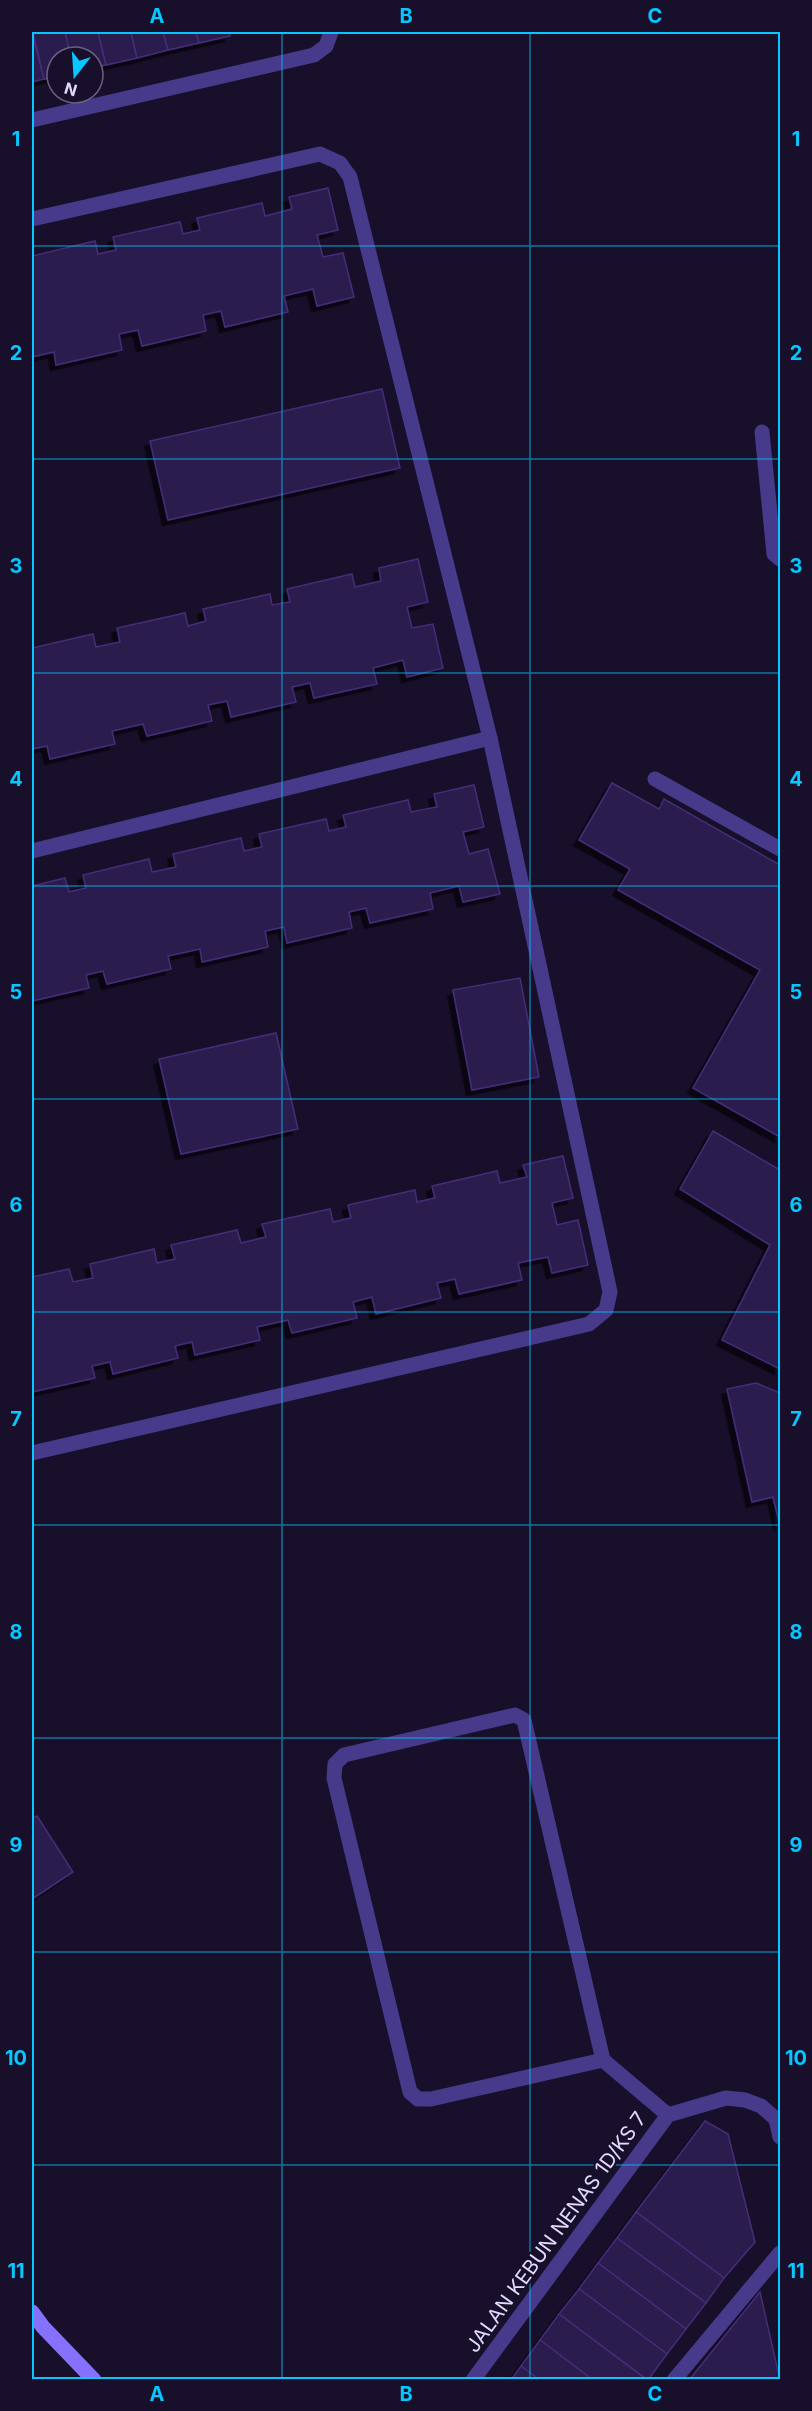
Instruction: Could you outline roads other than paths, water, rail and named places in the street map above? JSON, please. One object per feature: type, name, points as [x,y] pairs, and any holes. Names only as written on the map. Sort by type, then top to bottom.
[{"type":"street","points":[[32,120],[314,55],[329,39]]},
{"type":"street","points":[[32,219],[320,154],[340,162],[350,177],[490,738],[610,1292],[606,1310],[589,1324],[32,1453]]},
{"type":"street","points":[[762,432],[774,554],[780,559]]},
{"type":"street","points":[[32,851],[490,738]]},
{"type":"street","points":[[655,779],[780,849]]},
{"type":"street","points":[[603,2060],[431,2099],[418,2099],[410,2092],[334,1778],[335,1764],[344,1755],[515,1715],[524,1720],[603,2060],[668,2115]]},
{"type":"street","name":"JALAN KEBUN NENAS 1D/KS 7","points":[[473,2379],[668,2115],[726,2098],[745,2100],[761,2106],[776,2119],[780,2137]]},
{"type":"street","points":[[674,2379],[780,2253]]},
{"type":"street","points":[[32,2312],[43,2327],[94,2379]]}]
